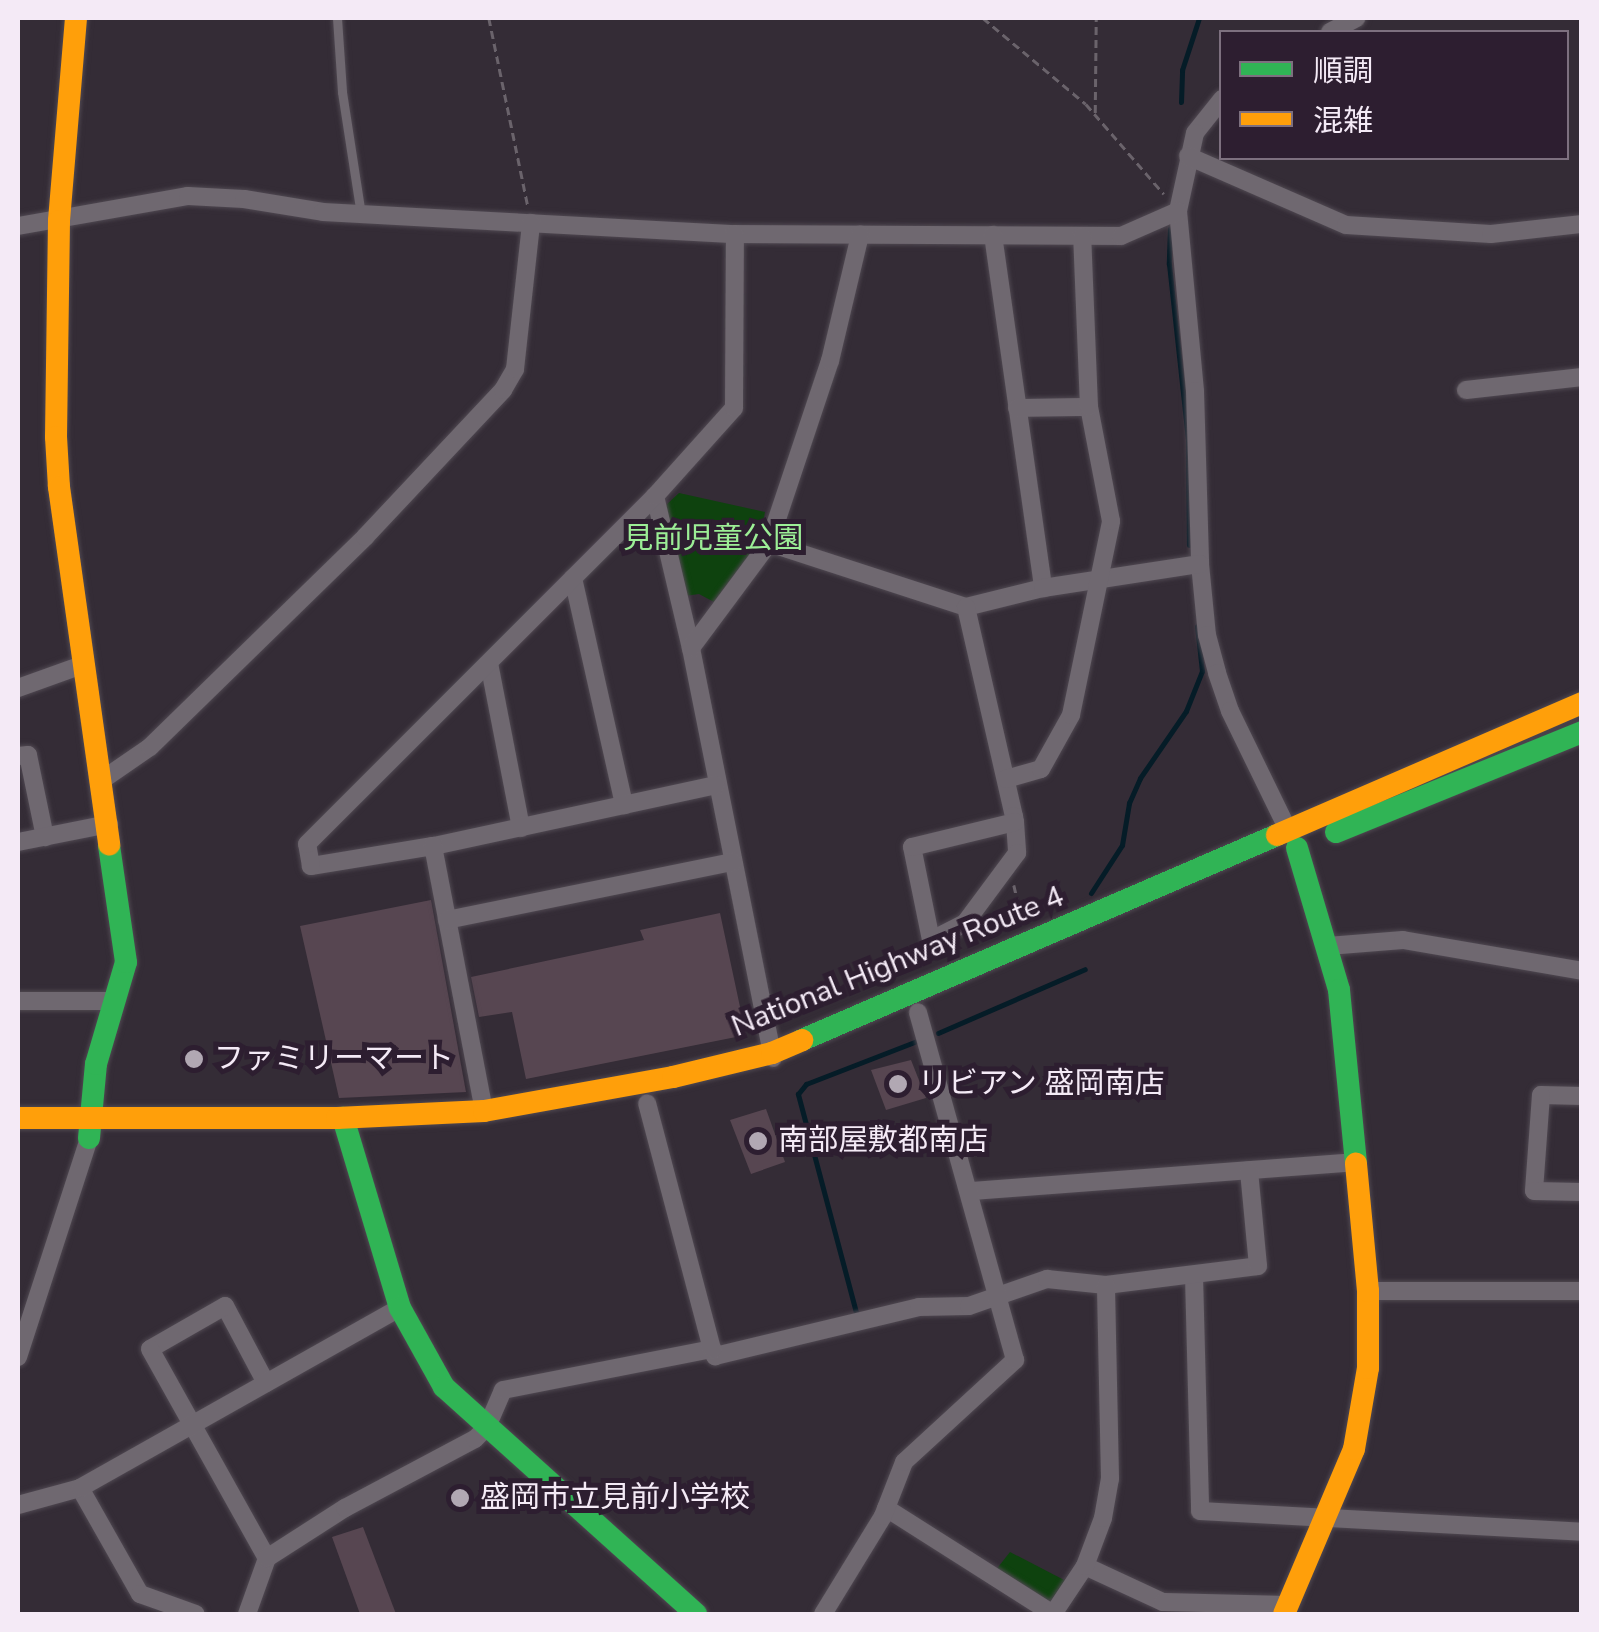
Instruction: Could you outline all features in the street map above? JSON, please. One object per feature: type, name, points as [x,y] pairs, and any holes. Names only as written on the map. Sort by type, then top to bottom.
[{"type":"main road","points":[[76,18],[59,222],[56,436],[126,962],[96,1064],[89,1129]]},
{"type":"main road","name":"National Highway Route 4","points":[[18,1136],[89,1129],[489,1130],[647,1102],[918,1012],[1582,703]]},
{"type":"main road","name":"National Highway Route 4","points":[[346,1128],[484,1111],[774,1061],[1028,942],[1292,838],[1582,732]]},
{"type":"main road","points":[[1286,1610],[1354,1449],[1365,1397],[1368,1290],[1338,990],[1328,946],[1292,838]]},
{"type":"main road","name":"National Highway Route 4","points":[[18,1118],[89,1129]]},
{"type":"main road","points":[[346,1128],[400,1308],[418,1349],[444,1387],[696,1614]]},
{"type":"street","points":[[1334,30],[1356,18]]},
{"type":"street","points":[[1219,103],[1195,133],[1178,211],[1196,391],[1200,564],[1207,635],[1222,686],[1292,838]]},
{"type":"street","points":[[1188,156],[1346,225],[1491,234],[1582,224]]},
{"type":"street","points":[[18,226],[59,222],[188,196],[244,198],[361,214],[735,234],[1120,236],[1178,211]]},
{"type":"street","points":[[102,780],[150,747],[366,537],[503,390],[515,370],[531,223]]},
{"type":"street","points":[[716,785],[433,846],[312,866],[307,844],[655,496],[734,408],[735,234]]},
{"type":"street","points":[[691,648],[769,543],[830,361],[860,235]]},
{"type":"street","points":[[992,235],[1043,588]]},
{"type":"street","points":[[1006,779],[1042,769],[1071,715],[1110,520],[1090,406],[1082,236]]},
{"type":"street","points":[[1466,390],[1582,376]]},
{"type":"street","points":[[1017,408],[1090,406]]},
{"type":"street","points":[[655,496],[691,648],[774,1061]]},
{"type":"street","points":[[769,543],[966,607],[1043,588],[1200,564]]},
{"type":"street","points":[[574,578],[624,805]]},
{"type":"street","points":[[966,607],[1015,822],[1017,853],[966,923],[931,940],[912,846],[1015,822]]},
{"type":"street","points":[[489,662],[521,828]]},
{"type":"street","points":[[18,688],[85,664]]},
{"type":"street","points":[[18,756],[28,755],[45,836]]},
{"type":"street","points":[[18,842],[108,824]]},
{"type":"street","points":[[433,846],[484,1111]]},
{"type":"street","points":[[447,920],[733,862]]},
{"type":"street","points":[[1328,946],[1404,940],[1582,971]]},
{"type":"street","points":[[18,1002],[116,1001]]},
{"type":"street","points":[[823,1614],[886,1508],[904,1462],[1016,1360],[972,1191],[918,1012]]},
{"type":"street","points":[[1582,1096],[1541,1096],[1534,1190],[1582,1192]]},
{"type":"street","points":[[647,1102],[715,1356],[919,1306],[969,1306],[998,1300],[1048,1279],[1106,1284],[1258,1266],[1248,1170]]},
{"type":"street","points":[[18,1357],[89,1129]]},
{"type":"street","points":[[972,1191],[1355,1162]]},
{"type":"street","points":[[1194,1276],[1200,1511],[1582,1532]]},
{"type":"street","points":[[886,1508],[1053,1614],[1085,1566],[1103,1518],[1110,1478],[1106,1284]]},
{"type":"street","points":[[1368,1290],[1582,1290]]},
{"type":"street","points":[[266,1384],[225,1306],[150,1349],[267,1558]]},
{"type":"street","points":[[18,1505],[80,1488],[400,1308]]},
{"type":"street","points":[[247,1614],[267,1558],[344,1508],[475,1439],[487,1427],[502,1390],[712,1349]]},
{"type":"street","points":[[80,1488],[140,1594],[196,1614]]},
{"type":"street","points":[[1085,1566],[1159,1608],[1286,1610]]},
{"type":"lane","points":[[337,18],[342,92],[361,214]]},
{"type":"path","points":[[489,18],[531,223]]},
{"type":"path","points":[[983,18],[1096,114],[1178,211]]},
{"type":"path","points":[[1096,18],[1096,114]]},
{"type":"path","points":[[1009,864],[1028,942]]},
{"type":"green space","name":"見前児童公園","points":[[679,493],[765,512],[760,540],[714,602],[699,594],[685,596],[665,506]]},
{"type":"green space","points":[[1010,1552],[1068,1582],[1050,1606],[995,1571]]},
{"type":"building","points":[[431,900],[466,1092],[339,1098],[300,926]]},
{"type":"building","points":[[720,913],[746,1035],[526,1079],[512,1012],[479,1017],[471,977],[644,940],[640,930]]},
{"type":"building","name":"リビアン 盛岡南店","points":[[911,1060],[926,1098],[886,1110],[871,1070]]},
{"type":"building","name":"南部屋敷都南店","points":[[766,1109],[785,1162],[751,1174],[730,1120]]},
{"type":"building","points":[[363,1527],[396,1614],[360,1614],[332,1537]]},
{"type":"waterway","points":[[1181,102],[1182,70],[1199,18]]},
{"type":"waterway","points":[[1170,228],[1169,264],[1188,438],[1189,545]]},
{"type":"waterway","points":[[1091,893],[1122,845],[1129,803],[1140,778],[1186,711],[1202,671],[1197,626]]},
{"type":"waterway","points":[[938,1033],[1085,969]]},
{"type":"waterway","points":[[857,1316],[798,1094],[806,1084],[917,1041]]},
{"type":"traffic: fast","points":[[1336,832],[1582,732]]},
{"type":"traffic: fast","points":[[802,1040],[1277,835]]},
{"type":"traffic: fast","points":[[89,1138],[96,1064],[126,962],[109,845]]},
{"type":"traffic: fast","points":[[1297,848],[1339,990],[1356,1164]]},
{"type":"traffic: fast","points":[[343,1118],[400,1308],[444,1387],[696,1614]]},
{"type":"traffic: slow","points":[[76,18],[59,221],[56,437],[59,487],[109,845]]},
{"type":"traffic: slow","points":[[1277,835],[1582,703]]},
{"type":"traffic: slow","points":[[18,1118],[337,1118],[484,1111],[673,1077],[772,1053],[802,1040]]},
{"type":"traffic: slow","points":[[1284,1614],[1354,1449],[1368,1368],[1368,1291],[1356,1164]]},
{"type":"place","name":"ファミリーマート","points":[[194,1059]]},
{"type":"place","name":"リビアン 盛岡南店","points":[[898,1084]]},
{"type":"place","name":"南部屋敷都南店","points":[[758,1141]]},
{"type":"place","name":"盛岡市立見前小学校","points":[[460,1498]]}]
